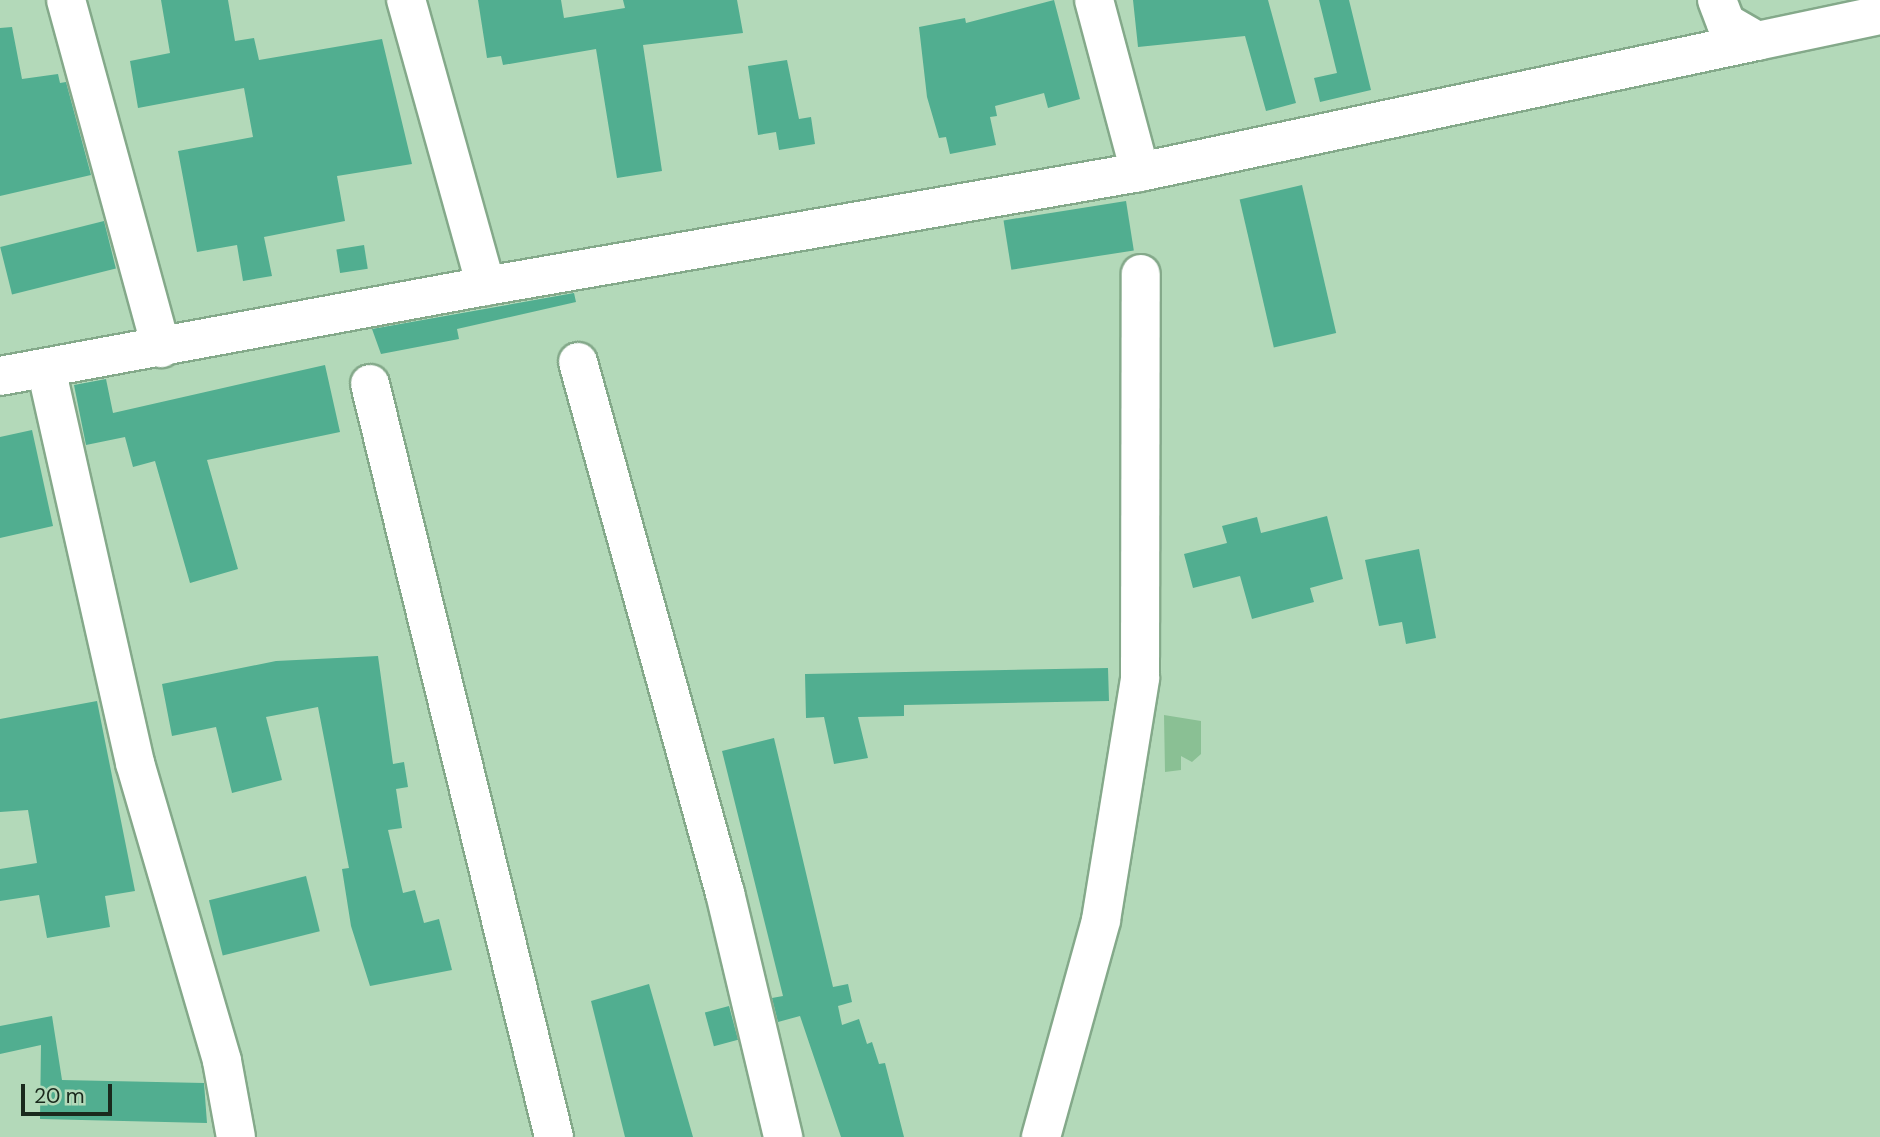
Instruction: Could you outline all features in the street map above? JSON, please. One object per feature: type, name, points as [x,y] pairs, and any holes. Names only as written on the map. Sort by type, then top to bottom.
[{"type":"street","points":[[66,0],[161,348]]},
{"type":"street","points":[[406,0],[486,286]]},
{"type":"street","points":[[1094,0],[1140,172]]},
{"type":"street","points":[[0,376],[486,286],[1140,172],[1727,29],[1880,15]]},
{"type":"street","points":[[1041,1137],[1101,920],[1140,678],[1141,274]]},
{"type":"street","points":[[578,362],[725,893],[783,1137]]},
{"type":"street","points":[[46,368],[135,764],[222,1061],[236,1137]]},
{"type":"street","points":[[370,384],[554,1137]]},
{"type":"green space","points":[[1164,715],[1201,721],[1201,754],[1192,762],[1181,756],[1181,770],[1165,772]]},
{"type":"building","points":[[161,0],[228,0],[235,41],[254,38],[259,60],[382,39],[412,164],[337,176],[345,221],[264,237],[272,276],[243,281],[237,245],[197,252],[178,151],[253,137],[244,88],[138,108],[130,61],[170,53]]},
{"type":"building","points":[[478,0],[561,0],[564,18],[625,8],[623,0],[737,0],[743,33],[643,45],[662,171],[617,178],[596,49],[503,65],[501,56],[487,58]]},
{"type":"building","points":[[1054,0],[1080,99],[1048,108],[1044,93],[995,106],[997,116],[990,117],[996,145],[950,154],[946,137],[939,138],[927,97],[919,27],[965,18],[966,23]]},
{"type":"building","points":[[1133,0],[1268,0],[1296,103],[1266,111],[1245,36],[1138,47]]},
{"type":"building","points":[[1319,0],[1349,0],[1371,90],[1320,102],[1314,78],[1337,73]]},
{"type":"building","points":[[12,27],[22,79],[58,74],[60,83],[66,82],[91,175],[0,196],[0,28]]},
{"type":"building","points":[[787,60],[799,119],[811,117],[815,144],[779,150],[776,132],[758,135],[748,66]]},
{"type":"building","points":[[1302,185],[1336,333],[1274,348],[1240,199]]},
{"type":"building","points":[[1126,201],[1134,250],[1011,270],[1004,220]]},
{"type":"building","points":[[104,221],[116,269],[12,294],[0,247]]},
{"type":"building","points":[[364,245],[368,269],[340,273],[336,249]]},
{"type":"building","points":[[574,293],[576,302],[457,329],[459,339],[381,354],[372,329]]},
{"type":"building","points":[[325,365],[340,432],[207,460],[238,569],[190,583],[155,461],[133,467],[125,437],[86,445],[74,385],[106,379],[113,413]]},
{"type":"building","points":[[32,430],[53,526],[0,538],[0,437]]},
{"type":"building","points":[[1327,516],[1343,579],[1310,588],[1314,602],[1252,619],[1240,576],[1193,588],[1184,554],[1227,543],[1222,526],[1257,517],[1261,533]]},
{"type":"building","points":[[1419,549],[1436,638],[1406,644],[1402,622],[1379,626],[1365,560]]},
{"type":"building","points":[[378,656],[393,764],[404,762],[408,787],[396,789],[402,828],[388,830],[403,893],[415,890],[424,923],[439,919],[452,970],[370,986],[351,926],[342,869],[349,868],[318,707],[266,717],[282,780],[232,793],[216,727],[172,736],[162,684],[276,661]]},
{"type":"building","points":[[1108,668],[1109,701],[904,705],[904,716],[858,717],[868,758],[834,764],[824,717],[806,718],[805,674]]},
{"type":"building","points":[[97,701],[135,891],[105,896],[110,927],[47,938],[39,895],[0,901],[0,869],[37,863],[28,810],[0,812],[0,719]]},
{"type":"building","points":[[774,738],[833,987],[848,984],[852,1002],[838,1006],[842,1025],[859,1019],[867,1044],[872,1042],[879,1064],[885,1063],[904,1137],[841,1137],[800,1016],[778,1022],[772,998],[783,996],[722,751]]},
{"type":"building","points":[[306,876],[320,931],[223,955],[209,900]]},
{"type":"building","points":[[649,984],[693,1137],[625,1137],[591,1001]]},
{"type":"building","points":[[729,1006],[738,1040],[714,1046],[705,1012]]},
{"type":"building","points":[[52,1016],[62,1080],[204,1083],[207,1123],[40,1119],[41,1045],[0,1054],[0,1026]]}]
